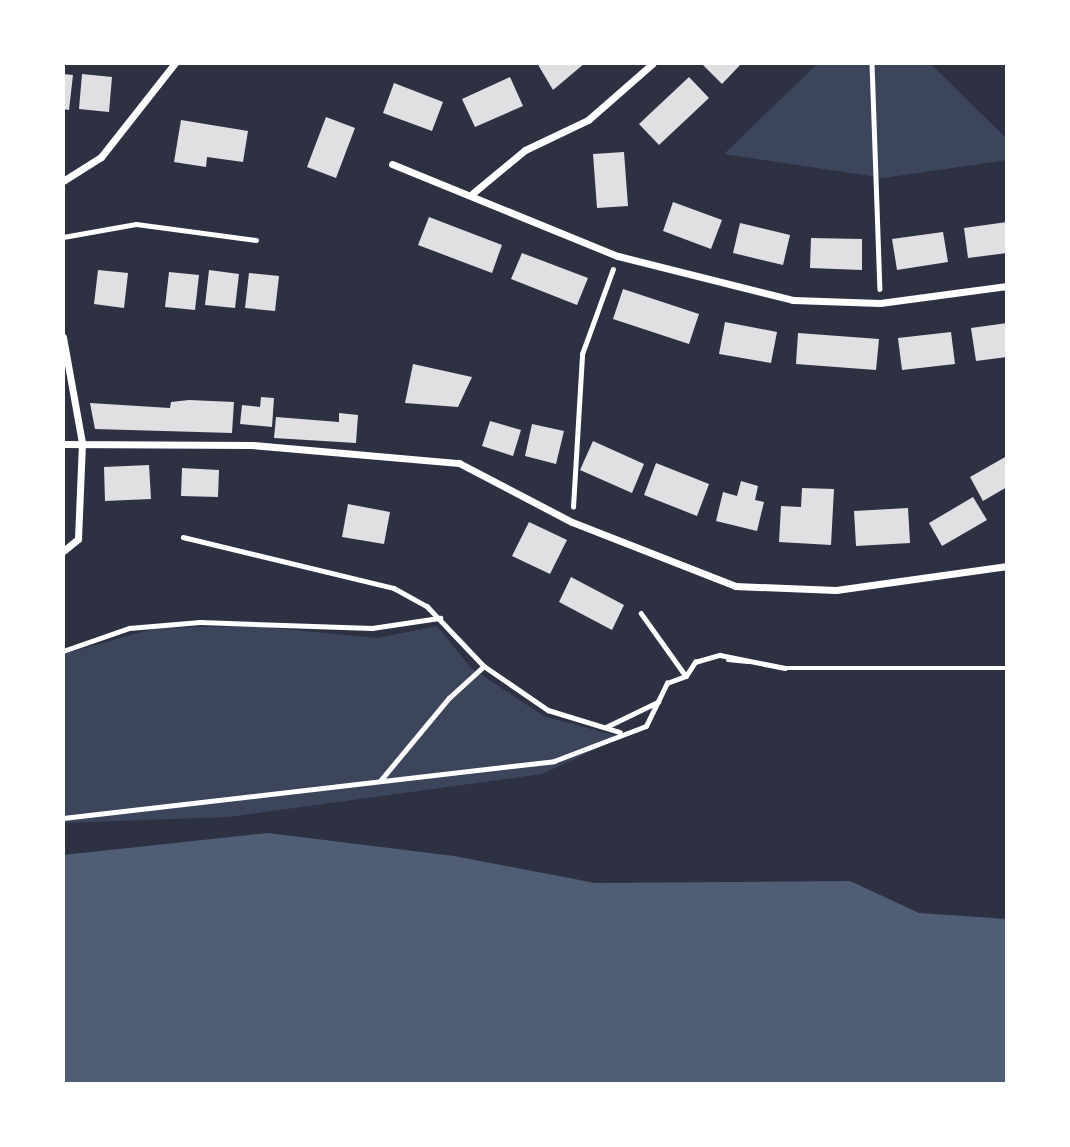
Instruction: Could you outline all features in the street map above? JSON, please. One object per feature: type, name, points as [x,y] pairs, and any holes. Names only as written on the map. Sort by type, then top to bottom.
[{"type":"street","points":[[63,181],[101,157],[175,63]]},
{"type":"street","points":[[473,193],[525,150],[588,120],[651,64]]},
{"type":"street","points":[[392,164],[473,193],[618,256],[793,300],[880,303],[1007,286]]},
{"type":"street","points":[[63,337],[82,443],[78,539],[63,551]]},
{"type":"street","points":[[63,444],[252,445],[459,463],[572,522],[734,586],[836,590],[1007,566]]},
{"type":"lane","points":[[63,237],[136,224],[256,240]]},
{"type":"path","points":[[872,63],[880,303]]},
{"type":"path","points":[[572,522],[582,354],[618,256]]},
{"type":"path","points":[[183,537],[394,588],[440,618],[485,666],[548,710],[621,732]]},
{"type":"path","points":[[641,612],[686,676]]},
{"type":"path","points":[[63,651],[129,628],[200,622],[327,629],[440,618]]},
{"type":"path","points":[[63,818],[554,761],[621,732],[646,726],[667,683],[686,676],[695,662],[713,656],[785,668],[1007,668]]},
{"type":"path","points":[[379,782],[449,698],[485,666]]},
{"type":"path","points":[[605,727],[658,702]]},
{"type":"shaded area","points":[[818,63],[930,63],[1007,139],[1007,160],[884,178],[724,154]]},
{"type":"shaded area","points":[[253,626],[377,638],[437,626],[471,668],[544,716],[621,737],[542,774],[228,817],[63,823],[63,654],[156,628]]},
{"type":"shaded area","points":[[268,833],[454,856],[595,883],[850,881],[919,913],[1007,919],[1007,1084],[63,1084],[63,855]]},
{"type":"building","points":[[537,63],[585,63],[553,90]]},
{"type":"building","points":[[701,63],[742,63],[722,84]]},
{"type":"building","points":[[63,74],[73,75],[69,110],[63,109]]},
{"type":"building","points":[[82,74],[112,77],[109,112],[79,109]]},
{"type":"building","points":[[510,77],[523,106],[475,127],[462,99]]},
{"type":"building","points":[[689,77],[709,98],[659,145],[639,124]]},
{"type":"building","points":[[394,83],[443,102],[432,131],[383,113]]},
{"type":"building","points":[[326,117],[355,128],[336,178],[307,167]]},
{"type":"building","points":[[181,120],[248,131],[243,162],[207,157],[206,167],[174,162]]},
{"type":"building","points":[[624,152],[628,206],[597,208],[593,154]]},
{"type":"building","points":[[673,202],[722,220],[711,249],[663,231]]},
{"type":"building","points":[[429,217],[502,245],[492,273],[418,245]]},
{"type":"building","points":[[1007,222],[1007,253],[968,258],[964,228]]},
{"type":"building","points":[[740,223],[790,235],[783,265],[733,253]]},
{"type":"building","points":[[943,232],[948,262],[897,270],[892,239]]},
{"type":"building","points":[[811,238],[862,239],[862,270],[810,268]]},
{"type":"building","points":[[522,253],[588,278],[577,305],[511,279]]},
{"type":"building","points":[[98,270],[128,273],[124,308],[94,304]]},
{"type":"building","points":[[209,270],[239,274],[235,308],[205,305]]},
{"type":"building","points":[[169,272],[199,275],[195,310],[165,307]]},
{"type":"building","points":[[249,273],[279,276],[275,311],[245,308]]},
{"type":"building","points":[[623,289],[699,314],[689,344],[613,319]]},
{"type":"building","points":[[725,322],[777,332],[771,363],[719,354]]},
{"type":"building","points":[[1007,323],[1007,357],[976,361],[971,328]]},
{"type":"building","points":[[951,332],[955,364],[902,370],[898,338]]},
{"type":"building","points":[[798,333],[879,339],[876,370],[796,364]]},
{"type":"building","points":[[413,364],[472,377],[458,407],[405,403]]},
{"type":"building","points":[[261,397],[274,398],[272,427],[240,424],[242,405],[260,407]]},
{"type":"building","points":[[171,402],[234,402],[232,433],[95,429],[90,403],[170,408]]},
{"type":"building","points":[[339,413],[358,415],[356,443],[274,438],[276,417],[339,422]]},
{"type":"building","points":[[490,421],[521,430],[513,456],[482,446]]},
{"type":"building","points":[[532,424],[564,431],[556,464],[525,456]]},
{"type":"building","points":[[593,441],[644,464],[632,493],[580,470]]},
{"type":"building","points":[[1007,456],[1007,487],[983,501],[970,477]]},
{"type":"building","points":[[656,463],[709,484],[697,516],[644,495]]},
{"type":"building","points":[[149,465],[151,499],[105,501],[104,467]]},
{"type":"building","points":[[182,468],[219,470],[218,497],[181,496]]},
{"type":"building","points":[[741,481],[758,486],[755,500],[764,502],[757,531],[716,521],[723,492],[737,496]]},
{"type":"building","points":[[802,488],[834,489],[831,545],[779,542],[781,506],[801,507]]},
{"type":"building","points":[[973,497],[987,520],[942,546],[929,523]]},
{"type":"building","points":[[348,504],[390,512],[384,544],[342,537]]},
{"type":"building","points":[[908,508],[910,543],[856,546],[854,511]]},
{"type":"building","points":[[529,522],[567,540],[550,574],[512,556]]},
{"type":"building","points":[[571,577],[624,605],[612,630],[559,602]]}]
